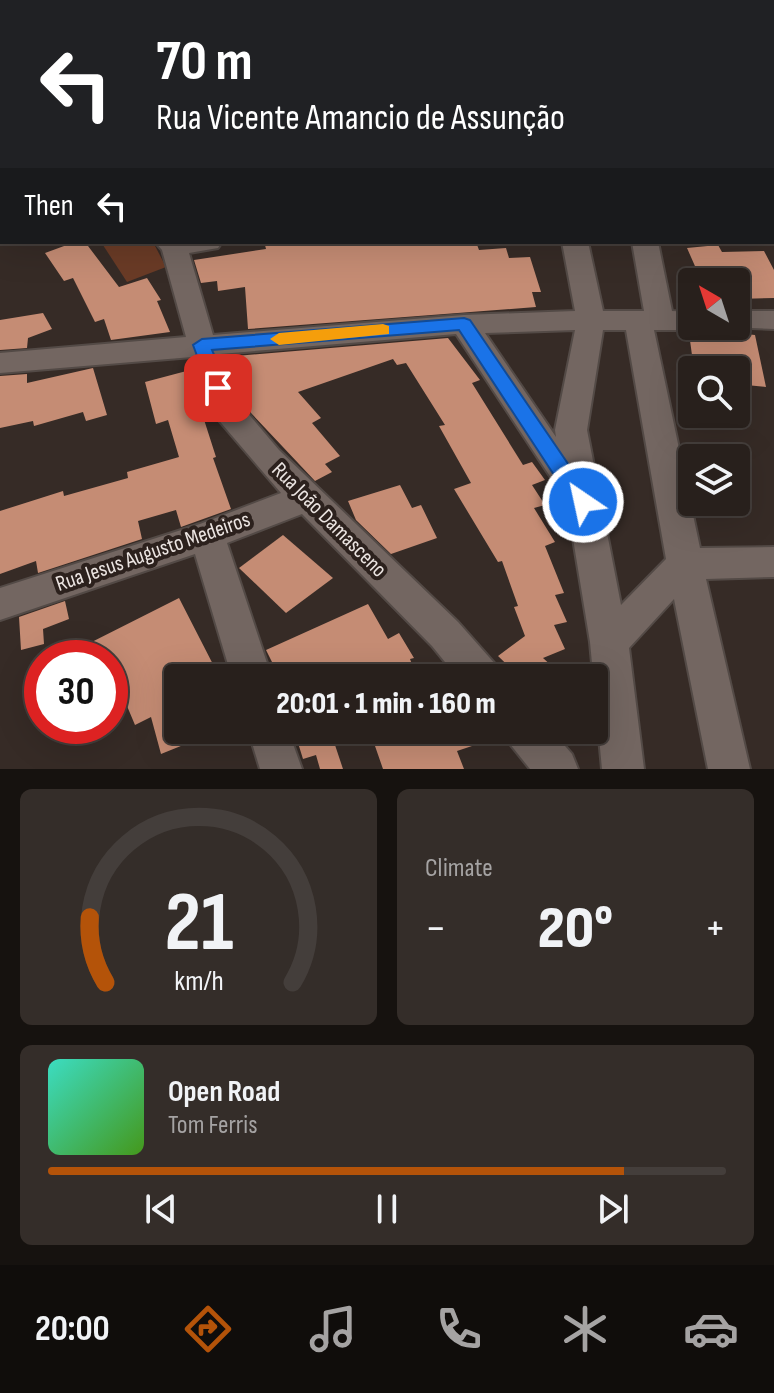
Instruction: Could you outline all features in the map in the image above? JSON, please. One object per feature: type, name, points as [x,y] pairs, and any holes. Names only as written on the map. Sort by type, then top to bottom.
[{"type":"street","points":[[575,244],[591,320],[571,430],[609,642],[623,769]]},
{"type":"street","points":[[645,244],[649,322],[685,564],[729,769]]},
{"type":"street","name":"Rua João Damasceno","points":[[171,245],[202,345],[227,409],[306,498],[445,634],[470,664]]},
{"type":"street","points":[[0,363],[464,324],[591,320],[678,321]]},
{"type":"street","points":[[750,320],[773,321]]},
{"type":"street","points":[[464,324],[583,502]]},
{"type":"street","name":"Rua Jesus Augusto Medeiros","points":[[0,604],[207,536],[306,498]]},
{"type":"street","points":[[207,536],[248,664]]},
{"type":"street","points":[[609,642],[685,564],[774,562]]},
{"type":"street","points":[[273,744],[281,769]]},
{"type":"street","points":[[535,744],[554,767]]},
{"type":"shaded area","points":[[102,244],[154,244],[166,267],[127,282]]},
{"type":"building","points":[[70,244],[87,244],[119,287],[147,278],[161,300],[157,301],[170,332],[111,340],[104,319],[95,322],[73,278],[64,281],[45,253]]},
{"type":"building","points":[[477,244],[479,250],[506,248],[509,258],[530,257],[541,292],[532,292],[536,307],[248,329],[245,287],[218,291],[217,281],[201,283],[194,260],[266,249],[265,245]]},
{"type":"building","points":[[718,245],[722,252],[764,251],[774,270],[774,298],[750,299],[750,268],[696,268],[687,248]]},
{"type":"building","points":[[43,313],[52,329],[28,338],[27,348],[0,350],[0,320]]},
{"type":"building","points":[[750,334],[755,335],[766,387],[750,385],[750,356],[692,356],[690,340],[750,340]]},
{"type":"building","points":[[448,338],[480,380],[472,383],[523,465],[532,462],[545,480],[532,485],[545,505],[534,508],[555,542],[545,546],[564,593],[555,595],[567,622],[554,625],[565,649],[543,658],[550,664],[506,664],[498,656],[525,636],[514,607],[518,606],[502,561],[498,562],[454,489],[471,483],[439,426],[445,425],[406,363],[397,365],[393,359],[298,392],[321,418],[312,423],[340,456],[325,464],[332,472],[315,481],[251,413],[247,394],[240,395],[224,357]]},
{"type":"building","points":[[93,368],[107,415],[86,421],[83,412],[34,426],[33,421],[0,428],[0,376],[27,374],[27,383]]},
{"type":"building","points":[[194,369],[207,402],[199,404],[216,457],[213,458],[231,509],[181,527],[176,510],[138,521],[142,539],[38,573],[36,561],[0,574],[0,511],[63,491],[64,496],[128,478],[127,472],[179,457],[168,420],[156,424],[145,382]]},
{"type":"building","points":[[400,485],[412,508],[421,505],[437,538],[391,554],[356,520],[348,501]]},
{"type":"building","points":[[283,535],[333,578],[286,613],[239,568]]},
{"type":"building","points":[[179,598],[213,664],[164,664],[164,744],[186,744],[161,754],[151,717],[135,725],[128,708],[128,640],[96,640]]},
{"type":"building","points":[[65,601],[69,619],[43,629],[44,640],[24,640],[24,649],[21,650],[19,617]]},
{"type":"building","points":[[368,604],[388,639],[399,633],[414,658],[410,659],[412,664],[273,664],[266,650]]},
{"type":"building","points":[[298,744],[335,744],[343,769],[320,769],[316,755],[303,759]]},
{"type":"building","points":[[375,746],[472,746],[457,751],[464,769],[383,769]]},
{"type":"slow traffic","points":[[279,339],[383,330]]},
{"type":"route","points":[[218,388],[202,345],[464,324],[583,502]]}]
